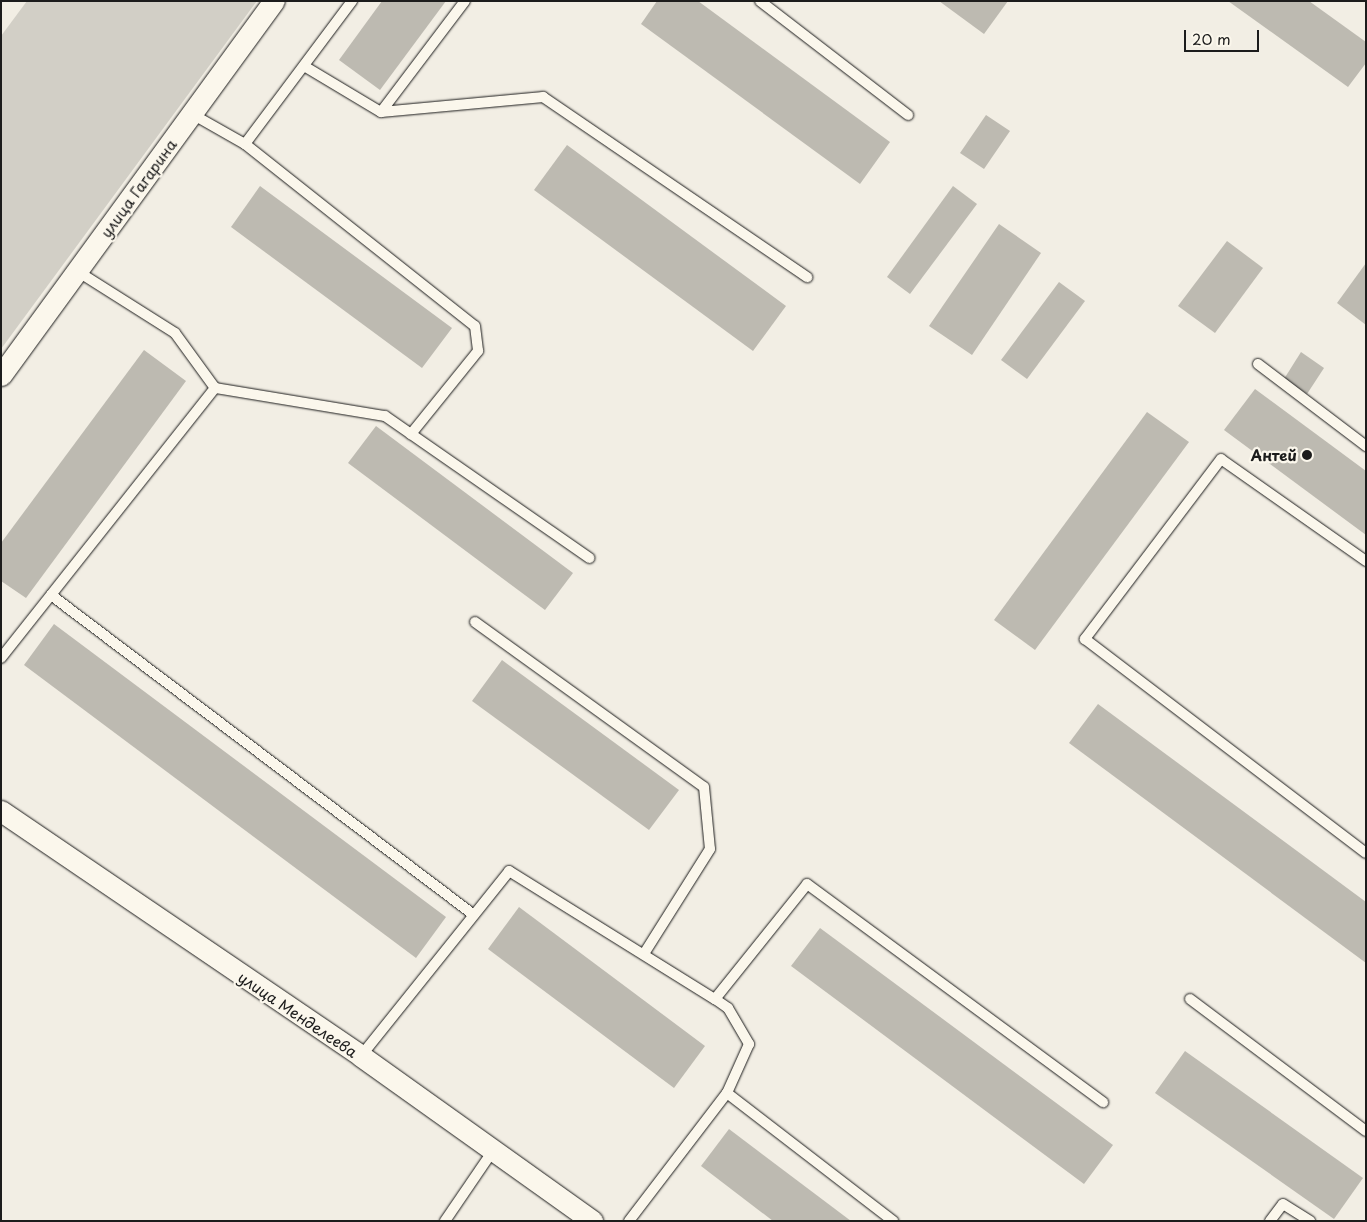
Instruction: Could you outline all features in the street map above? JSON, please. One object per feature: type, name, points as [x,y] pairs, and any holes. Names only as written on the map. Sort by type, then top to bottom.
[{"type":"street","name":"улица Гагарина","points":[[1,375],[274,1]]},
{"type":"street","name":"улица Менделеева","points":[[1,811],[361,1056],[492,1152],[592,1221]]},
{"type":"lane","points":[[245,144],[352,1]]},
{"type":"lane","points":[[381,112],[465,1]]},
{"type":"lane","points":[[760,1],[908,114]]},
{"type":"lane","points":[[304,66],[381,112],[543,97],[807,277]]},
{"type":"lane","points":[[192,114],[245,144],[475,326],[478,351],[411,434]]},
{"type":"lane","points":[[77,271],[176,333],[215,388],[385,416],[589,558]]},
{"type":"lane","points":[[1258,364],[1366,446]]},
{"type":"lane","points":[[1,658],[215,388]]},
{"type":"lane","points":[[1366,561],[1221,458],[1085,639],[1366,853]]},
{"type":"lane","points":[[51,595],[474,915]]},
{"type":"lane","points":[[474,622],[704,787],[710,849],[644,954]]},
{"type":"lane","points":[[361,1056],[509,871],[644,954],[728,1008],[749,1044],[727,1093],[629,1221]]},
{"type":"lane","points":[[715,999],[807,884],[1103,1102]]},
{"type":"lane","points":[[1190,999],[1366,1131]]},
{"type":"lane","points":[[727,1093],[893,1221]]},
{"type":"lane","points":[[445,1221],[492,1152]]},
{"type":"lane","points":[[1270,1221],[1283,1204],[1310,1221]]},
{"type":"shaded area","points":[[27,1],[257,1],[1,349],[1,36]]},
{"type":"building","points":[[382,1],[446,1],[380,90],[339,60]]},
{"type":"building","points":[[657,1],[698,1],[890,142],[860,184],[641,24]]},
{"type":"building","points":[[939,1],[1008,1],[984,34]]},
{"type":"building","points":[[1228,1],[1309,1],[1366,42],[1366,63],[1348,87]]},
{"type":"building","points":[[986,115],[1010,131],[984,169],[960,153]]},
{"type":"building","points":[[567,145],[786,306],[753,351],[534,190]]},
{"type":"building","points":[[260,186],[452,328],[422,368],[231,227]]},
{"type":"building","points":[[953,186],[977,204],[910,294],[887,277]]},
{"type":"building","points":[[999,224],[1041,253],[972,355],[929,326]]},
{"type":"building","points":[[1227,241],[1263,268],[1215,333],[1178,306]]},
{"type":"building","points":[[1366,263],[1366,325],[1337,303]]},
{"type":"building","points":[[1059,282],[1085,301],[1027,379],[1001,360]]},
{"type":"building","points":[[144,350],[186,381],[26,598],[1,581],[1,543]]},
{"type":"building","points":[[1301,352],[1324,368],[1307,394],[1284,379]]},
{"type":"building","points":[[1255,389],[1366,471],[1366,535],[1224,430]]},
{"type":"building","points":[[1147,412],[1189,442],[1035,650],[994,620]]},
{"type":"building","points":[[376,426],[573,573],[545,610],[348,463]]},
{"type":"building","points":[[54,624],[446,917],[416,958],[24,665]]},
{"type":"building","points":[[502,660],[679,790],[649,830],[472,701]]},
{"type":"building","points":[[1098,704],[1366,902],[1366,963],[1069,743]]},
{"type":"building","points":[[519,907],[705,1046],[674,1088],[488,949]]},
{"type":"building","points":[[820,928],[1113,1145],[1084,1184],[791,966]]},
{"type":"building","points":[[1185,1051],[1363,1178],[1334,1219],[1155,1093]]},
{"type":"building","points":[[729,1129],[851,1221],[773,1221],[701,1166]]},
{"type":"place","name":"Антей","points":[[1307,455]]}]
